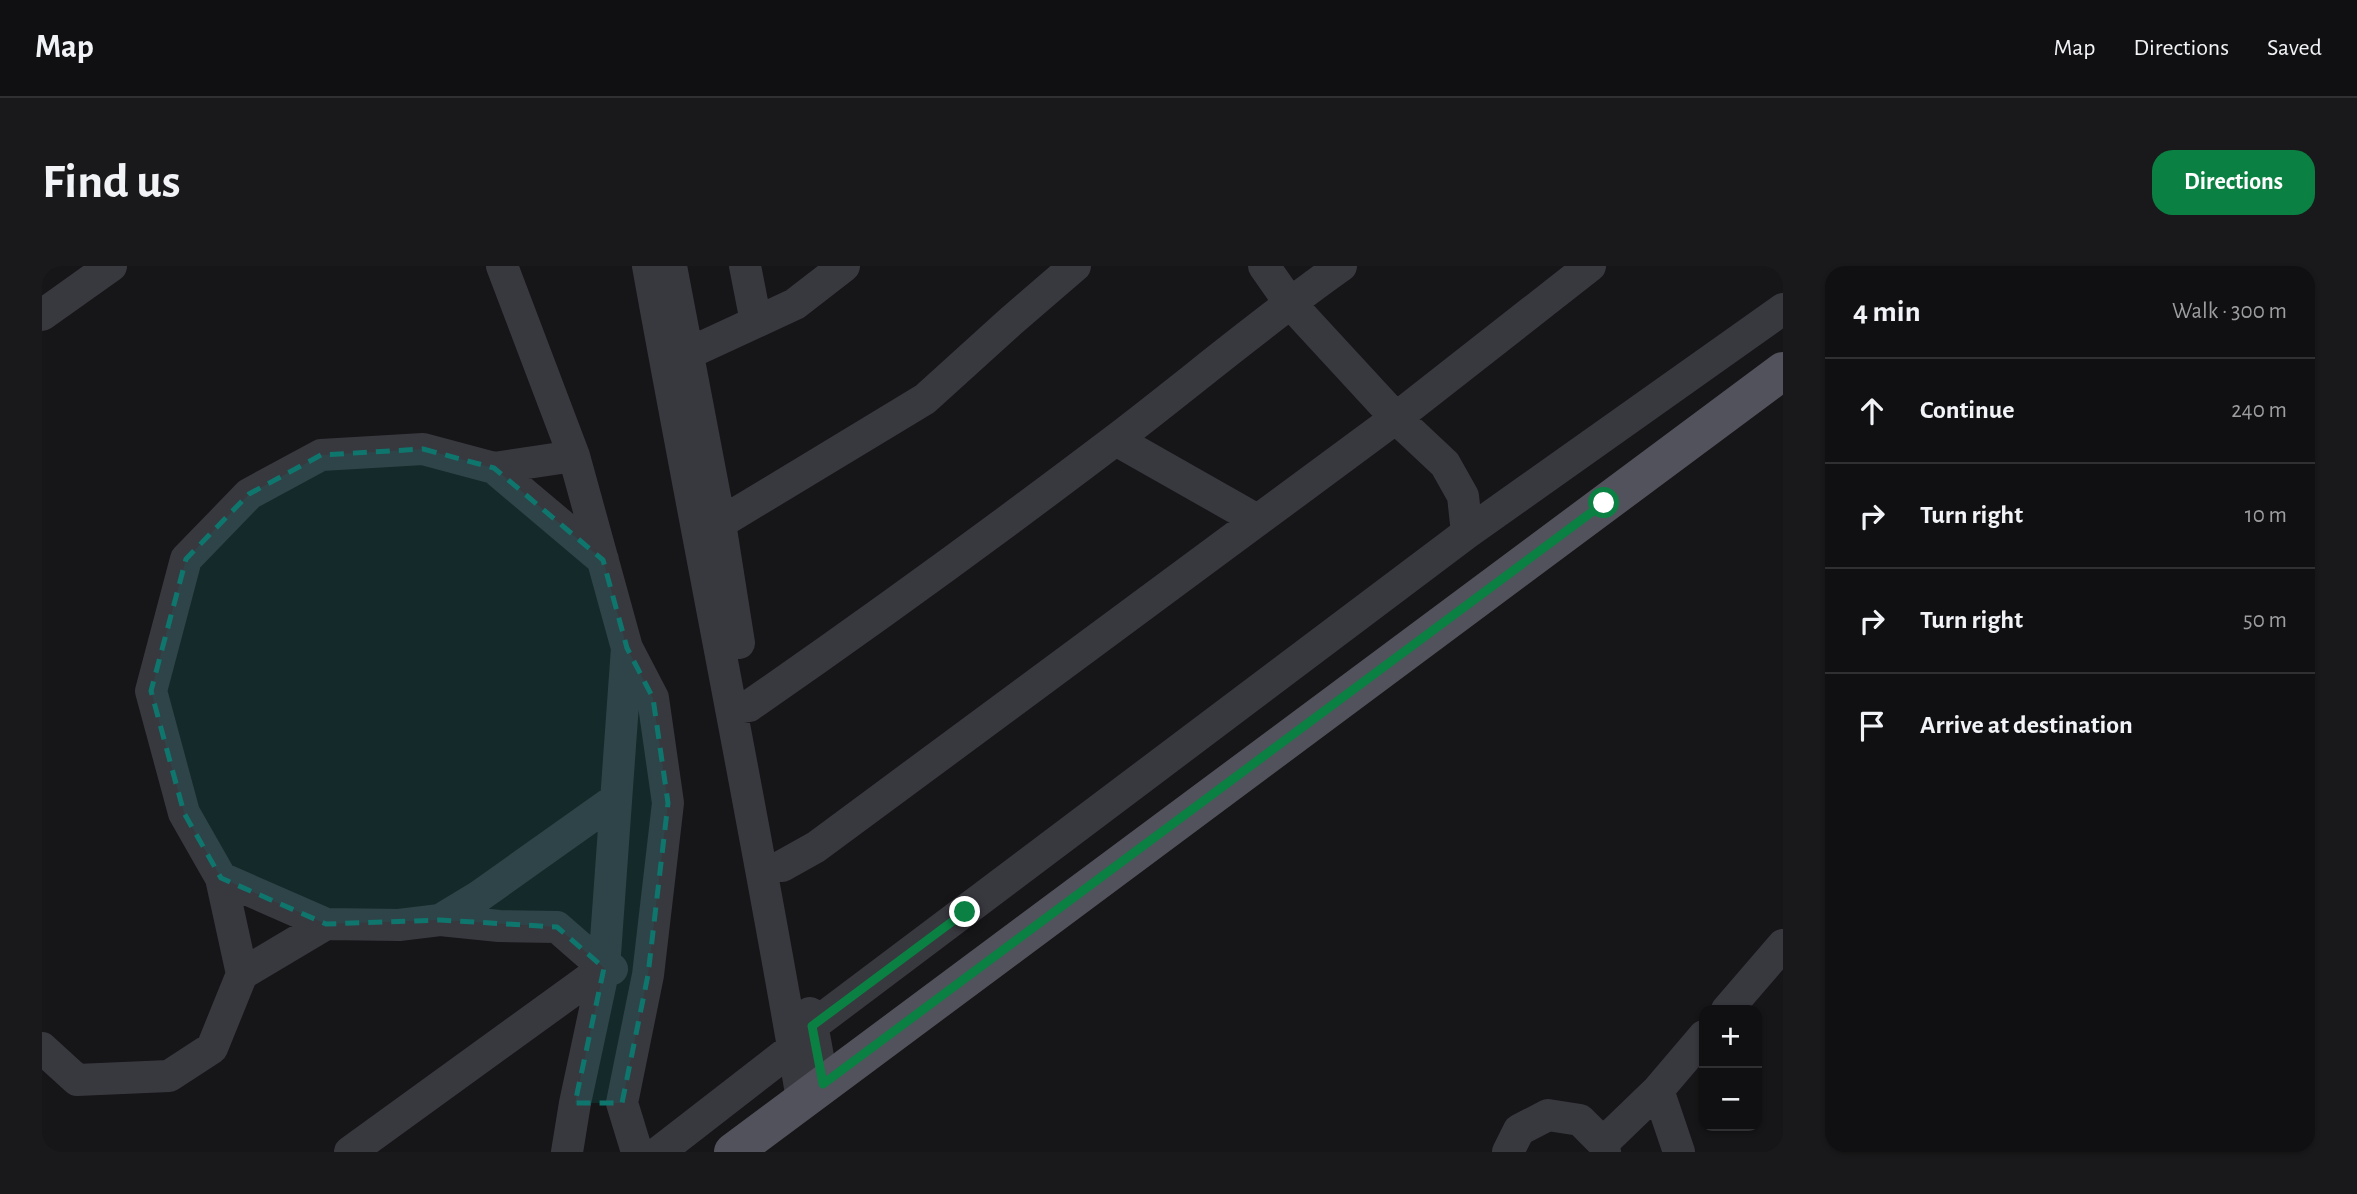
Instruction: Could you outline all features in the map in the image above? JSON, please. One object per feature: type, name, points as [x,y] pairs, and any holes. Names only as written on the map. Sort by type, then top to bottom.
[{"type":"main road","points":[[733,1152],[1783,371]]},
{"type":"street","points":[[42,315],[111,266]]},
{"type":"street","points":[[502,266],[574,456],[627,649],[653,698],[668,803],[648,975],[622,1103],[637,1152]]},
{"type":"street","points":[[648,266],[676,357],[720,523],[740,708],[782,866],[803,1037]]},
{"type":"street","points":[[671,266],[676,357],[813,1092]]},
{"type":"street","points":[[746,266],[756,322]]},
{"type":"street","points":[[676,357],[795,304],[844,266]]},
{"type":"street","points":[[720,523],[925,398],[1075,266]]},
{"type":"street","points":[[1264,266],[1289,302],[1396,418],[1445,464],[1463,496],[1467,533]]},
{"type":"street","points":[[740,708],[897,603],[1116,440],[1289,302],[1341,266]]},
{"type":"street","points":[[782,866],[816,847],[1396,418],[1590,266]]},
{"type":"street","points":[[659,1152],[803,1037],[1467,533],[1783,309]]},
{"type":"street","points":[[1116,440],[1257,520]]},
{"type":"street","points":[[42,1048],[77,1080],[169,1076],[212,1048],[242,974],[221,878],[184,813],[151,691],[186,559],[249,494],[321,455],[423,449],[494,468],[574,456]]},
{"type":"street","points":[[494,468],[603,560]]},
{"type":"street","points":[[567,1152],[604,968],[627,649]]},
{"type":"street","points":[[440,920],[478,897],[616,799]]},
{"type":"street","points":[[221,878],[326,924],[399,925],[440,920],[557,928],[604,968],[648,975]]},
{"type":"street","points":[[242,974],[326,924]]},
{"type":"street","points":[[1731,1005],[1783,945]]},
{"type":"street","points":[[350,1152],[604,968]]},
{"type":"street","points":[[1508,1152],[1519,1130],[1548,1115],[1580,1120],[1604,1148],[1699,1042]]},
{"type":"street","points":[[1658,1090],[1679,1152]]},
{"type":"street","points":[[575,1103],[622,1103]]},
{"type":"highlighted area","points":[[423,449],[494,468],[603,560],[627,648],[653,698],[668,803],[648,975],[622,1103],[575,1103],[604,968],[557,927],[440,920],[326,924],[221,878],[184,813],[151,691],[186,559],[249,494],[321,455]]},
{"type":"route","points":[[965,912],[812,1026],[823,1084],[1604,503]]}]
